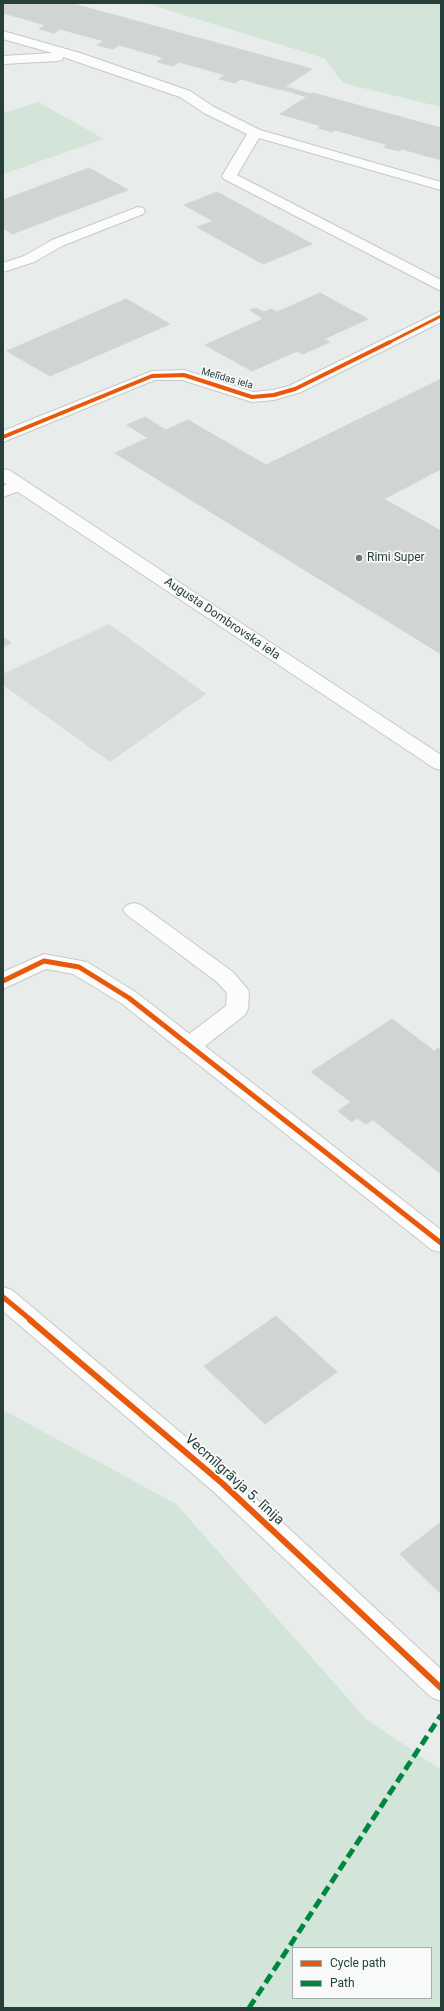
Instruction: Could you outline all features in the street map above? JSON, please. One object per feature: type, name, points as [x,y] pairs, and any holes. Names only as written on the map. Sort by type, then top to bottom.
[{"type":"street","points":[[3,35],[75,56],[185,94],[209,110],[255,132],[441,186]]},
{"type":"street","points":[[3,60],[75,56]]},
{"type":"street","points":[[255,132],[229,176],[441,286]]},
{"type":"street","points":[[3,268],[29,259],[58,243],[138,211]]},
{"type":"street","name":"Melīdas iela","points":[[3,437],[56,414],[152,376],[171,374],[184,376],[252,397],[274,395],[295,389],[441,316]]},
{"type":"street","name":"Augusta Dombrovska iela","points":[[3,474],[11,488],[441,764]]},
{"type":"street","points":[[134,910],[225,977],[238,992],[237,1009],[189,1046]]},
{"type":"street","points":[[3,981],[44,962],[79,967],[129,998],[441,1242]]},
{"type":"street","name":"Vecmīlgrāvja 5. līnija","points":[[3,1297],[223,1484],[441,1688]]},
{"type":"shaded area","points":[[109,624],[206,694],[110,762],[3,685],[3,674]]},
{"type":"green space","points":[[145,3],[441,3],[441,107],[343,83],[324,58]]},
{"type":"green space","points":[[38,102],[104,139],[3,174],[3,113]]},
{"type":"green space","points":[[3,1410],[176,1504],[366,1719],[441,1770],[441,2008],[3,2008]]},
{"type":"building","points":[[3,3],[70,3],[312,69],[280,90],[241,79],[235,83],[219,79],[225,75],[179,62],[173,66],[157,62],[164,58],[119,45],[113,49],[97,45],[104,41],[60,29],[54,33],[39,29],[45,25],[3,13]]},
{"type":"building","points":[[286,87],[311,94],[307,97],[281,89]]},
{"type":"building","points":[[313,93],[441,128],[441,160],[402,149],[399,151],[384,147],[388,145],[335,130],[332,132],[318,128],[321,126],[280,114]]},
{"type":"building","points":[[89,168],[128,190],[12,234],[3,228],[3,200]]},
{"type":"building","points":[[217,192],[312,244],[263,264],[197,227],[213,221],[184,205]]},
{"type":"building","points":[[320,293],[368,319],[324,339],[330,342],[303,354],[297,351],[252,371],[205,345],[263,319],[250,310],[256,308],[264,312],[271,309],[277,312]]},
{"type":"building","points":[[126,299],[170,324],[50,376],[7,351]]},
{"type":"building","points":[[441,379],[441,469],[384,499],[441,531],[441,654],[115,453],[148,438],[127,425],[145,417],[166,430],[188,420],[266,465]]},
{"type":"building","points":[[3,637],[11,643],[3,647]]},
{"type":"building","points":[[392,1019],[433,1050],[433,1052],[438,1048],[441,1050],[441,1174],[373,1120],[366,1124],[357,1118],[352,1122],[338,1111],[351,1102],[311,1072]]},
{"type":"building","points":[[276,1316],[337,1372],[265,1424],[204,1366]]},
{"type":"building","points":[[441,1522],[441,1594],[400,1554]]},
{"type":"marked path","points":[[249,2008],[441,1715]]},
{"type":"cycle path","points":[[3,437],[56,414],[152,376],[171,374],[184,375],[252,397],[274,395],[295,389],[441,316]]},
{"type":"cycle path","points":[[3,981],[44,961],[79,967],[129,998],[441,1243]]},
{"type":"cycle path","points":[[3,1297],[223,1484],[441,1688]]},
{"type":"place","name":"Rimi Super","points":[[359,558]]}]
